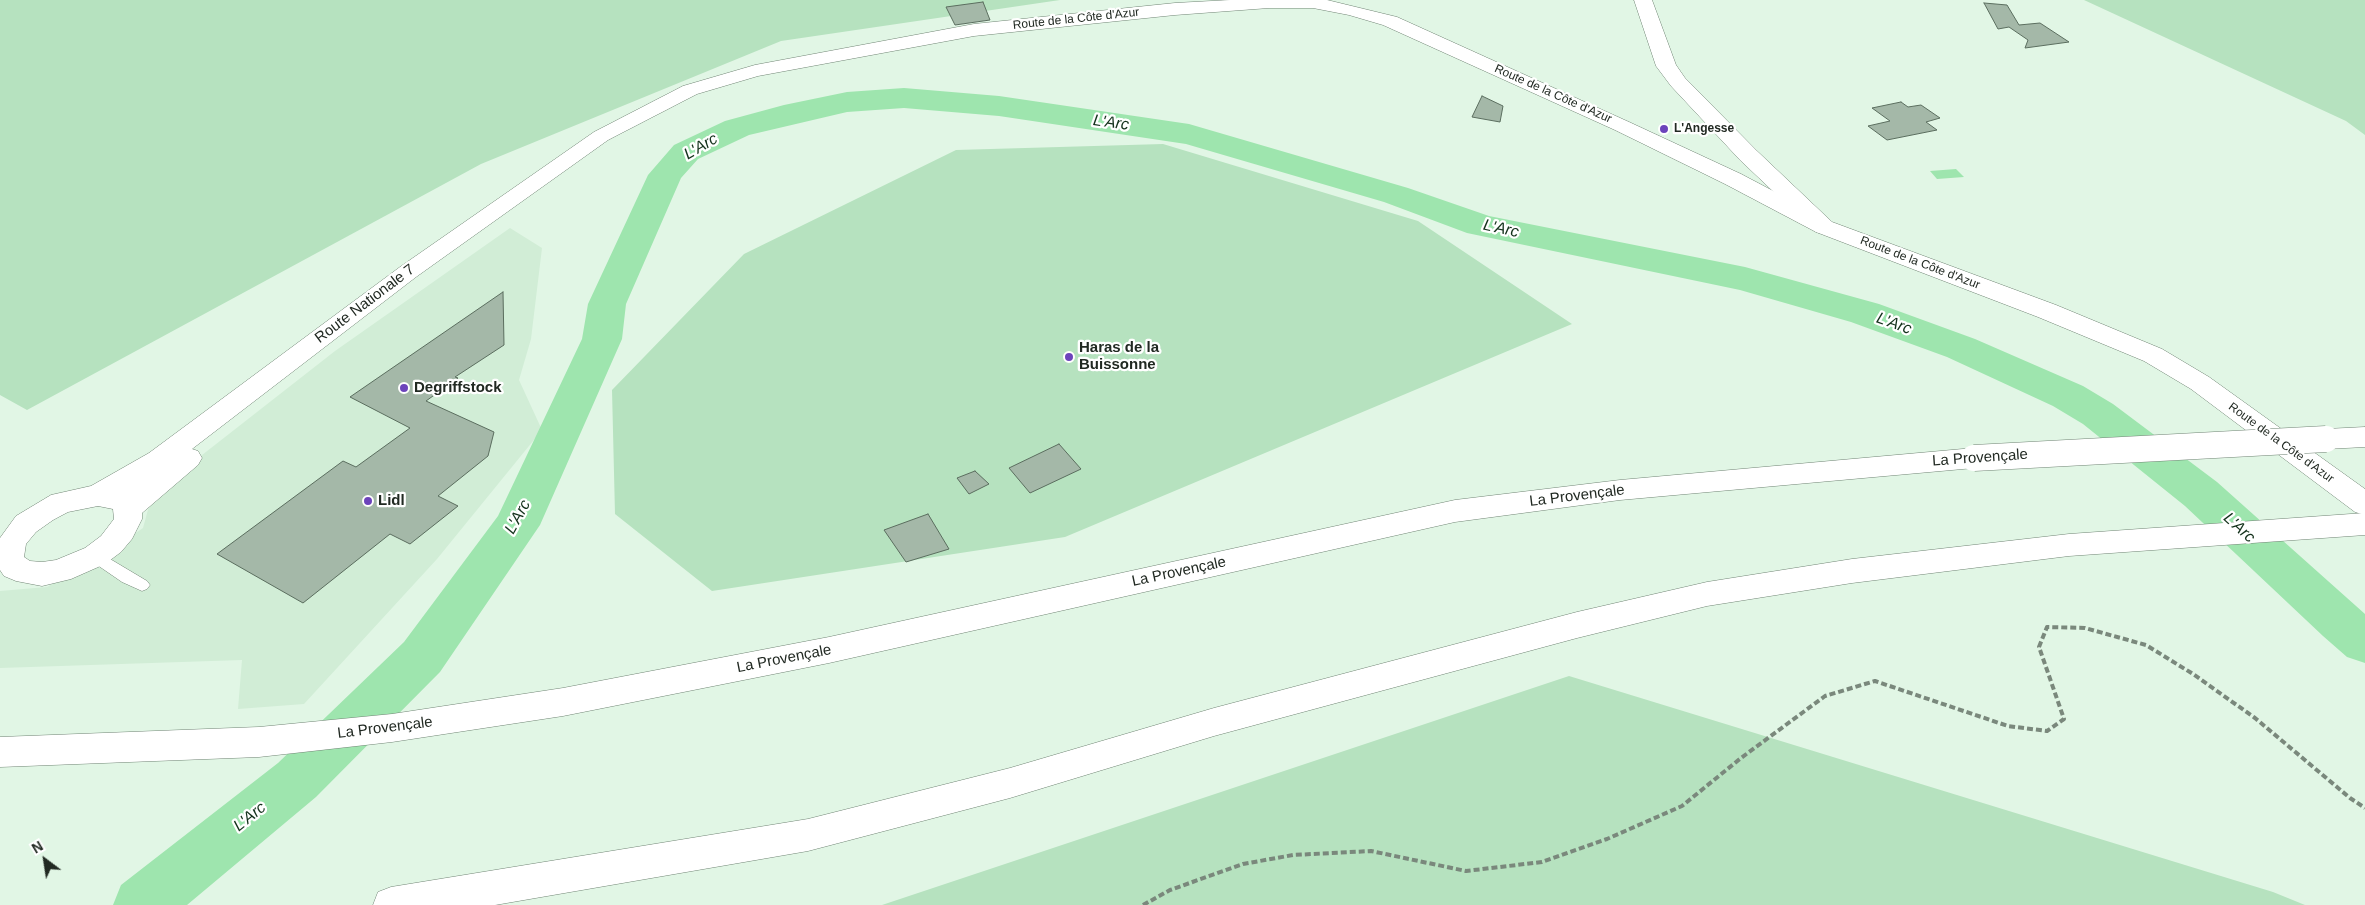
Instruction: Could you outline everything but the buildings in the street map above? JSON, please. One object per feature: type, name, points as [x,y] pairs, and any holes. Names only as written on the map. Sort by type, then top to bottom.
[{"type":"main road","points":[[1643,0],[1666,66],[1678,82],[1748,155],[1824,227]]},
{"type":"main road","name":"Route de la Côte d'Azur","points":[[667,101],[690,90],[754,71],[974,30],[1222,6],[1313,4],[1352,10],[1399,25],[1648,138],[1734,179],[1824,227],[2047,312],[2153,355],[2200,383],[2365,504]]},
{"type":"main road","name":"Route Nationale 7","points":[[98,495],[159,460],[408,272],[601,136],[667,101]]},
{"type":"main road","name":"Route Nationale 7","points":[[128,509],[176,466],[492,222],[634,117]]},
{"type":"main road","name":"La Provençale","points":[[0,752],[287,739],[392,728],[563,702],[829,650],[1455,512],[1629,489],[1974,458],[2365,437]]},
{"type":"main road","points":[[98,495],[118,499],[128,509],[128,519],[122,531],[111,544],[95,556],[60,571],[13,578],[15,568],[4,552],[26,524],[42,512],[61,503],[98,495]]},
{"type":"main road","points":[[391,905],[808,835],[1010,783],[1214,722],[1558,630],[1707,594],[1852,571],[2069,544],[2365,524]]},
{"type":"lane","points":[[95,556],[142,586]]},
{"type":"path","points":[[1143,905],[1170,890],[1243,864],[1294,855],[1371,851],[1466,871],[1542,862],[1608,839],[1682,806],[1741,758],[1824,696],[1875,681],[2008,726],[2047,731],[2064,719],[2039,647],[2047,627],[2085,628],[2146,645],[2193,674],[2255,718],[2350,798],[2365,808]]},
{"type":"shaded area","points":[[0,0],[1060,0],[781,41],[481,164],[27,410],[0,395]]},
{"type":"shaded area","points":[[2084,0],[2365,0],[2365,135],[2346,121]]},
{"type":"shaded area","name":"Haras de la Buissonne","points":[[1163,144],[1418,221],[1572,324],[1065,537],[712,591],[615,514],[612,390],[744,254],[956,150]]},
{"type":"shaded area","points":[[1956,169],[1964,177],[1937,179],[1930,171]]},
{"type":"shaded area","points":[[510,228],[542,248],[531,339],[519,380],[542,430],[437,559],[304,704],[238,709],[242,660],[0,668],[0,591],[47,587],[98,558],[143,528],[149,506],[165,484],[335,351]]},
{"type":"shaded area","points":[[1569,676],[2273,892],[2305,905],[882,905]]},
{"type":"waterway","name":"L'Arc","points":[[142,905],[297,780],[422,657],[517,525],[602,339],[607,304],[665,175],[686,152],[737,128],[784,115],[847,102],[904,98],[999,106],[1189,134],[1396,195],[1480,225],[1745,279],[1865,313],[1961,348],[2068,396],[2098,414],[2201,494],[2340,622],[2365,642]]},
{"type":"place","name":"L'Angesse","points":[[1664,129]]},
{"type":"place","name":"Haras de la Buissonne","points":[[1069,357]]},
{"type":"place","name":"Degriffstock","points":[[404,388]]},
{"type":"place","name":"Lidl","points":[[368,501]]}]
